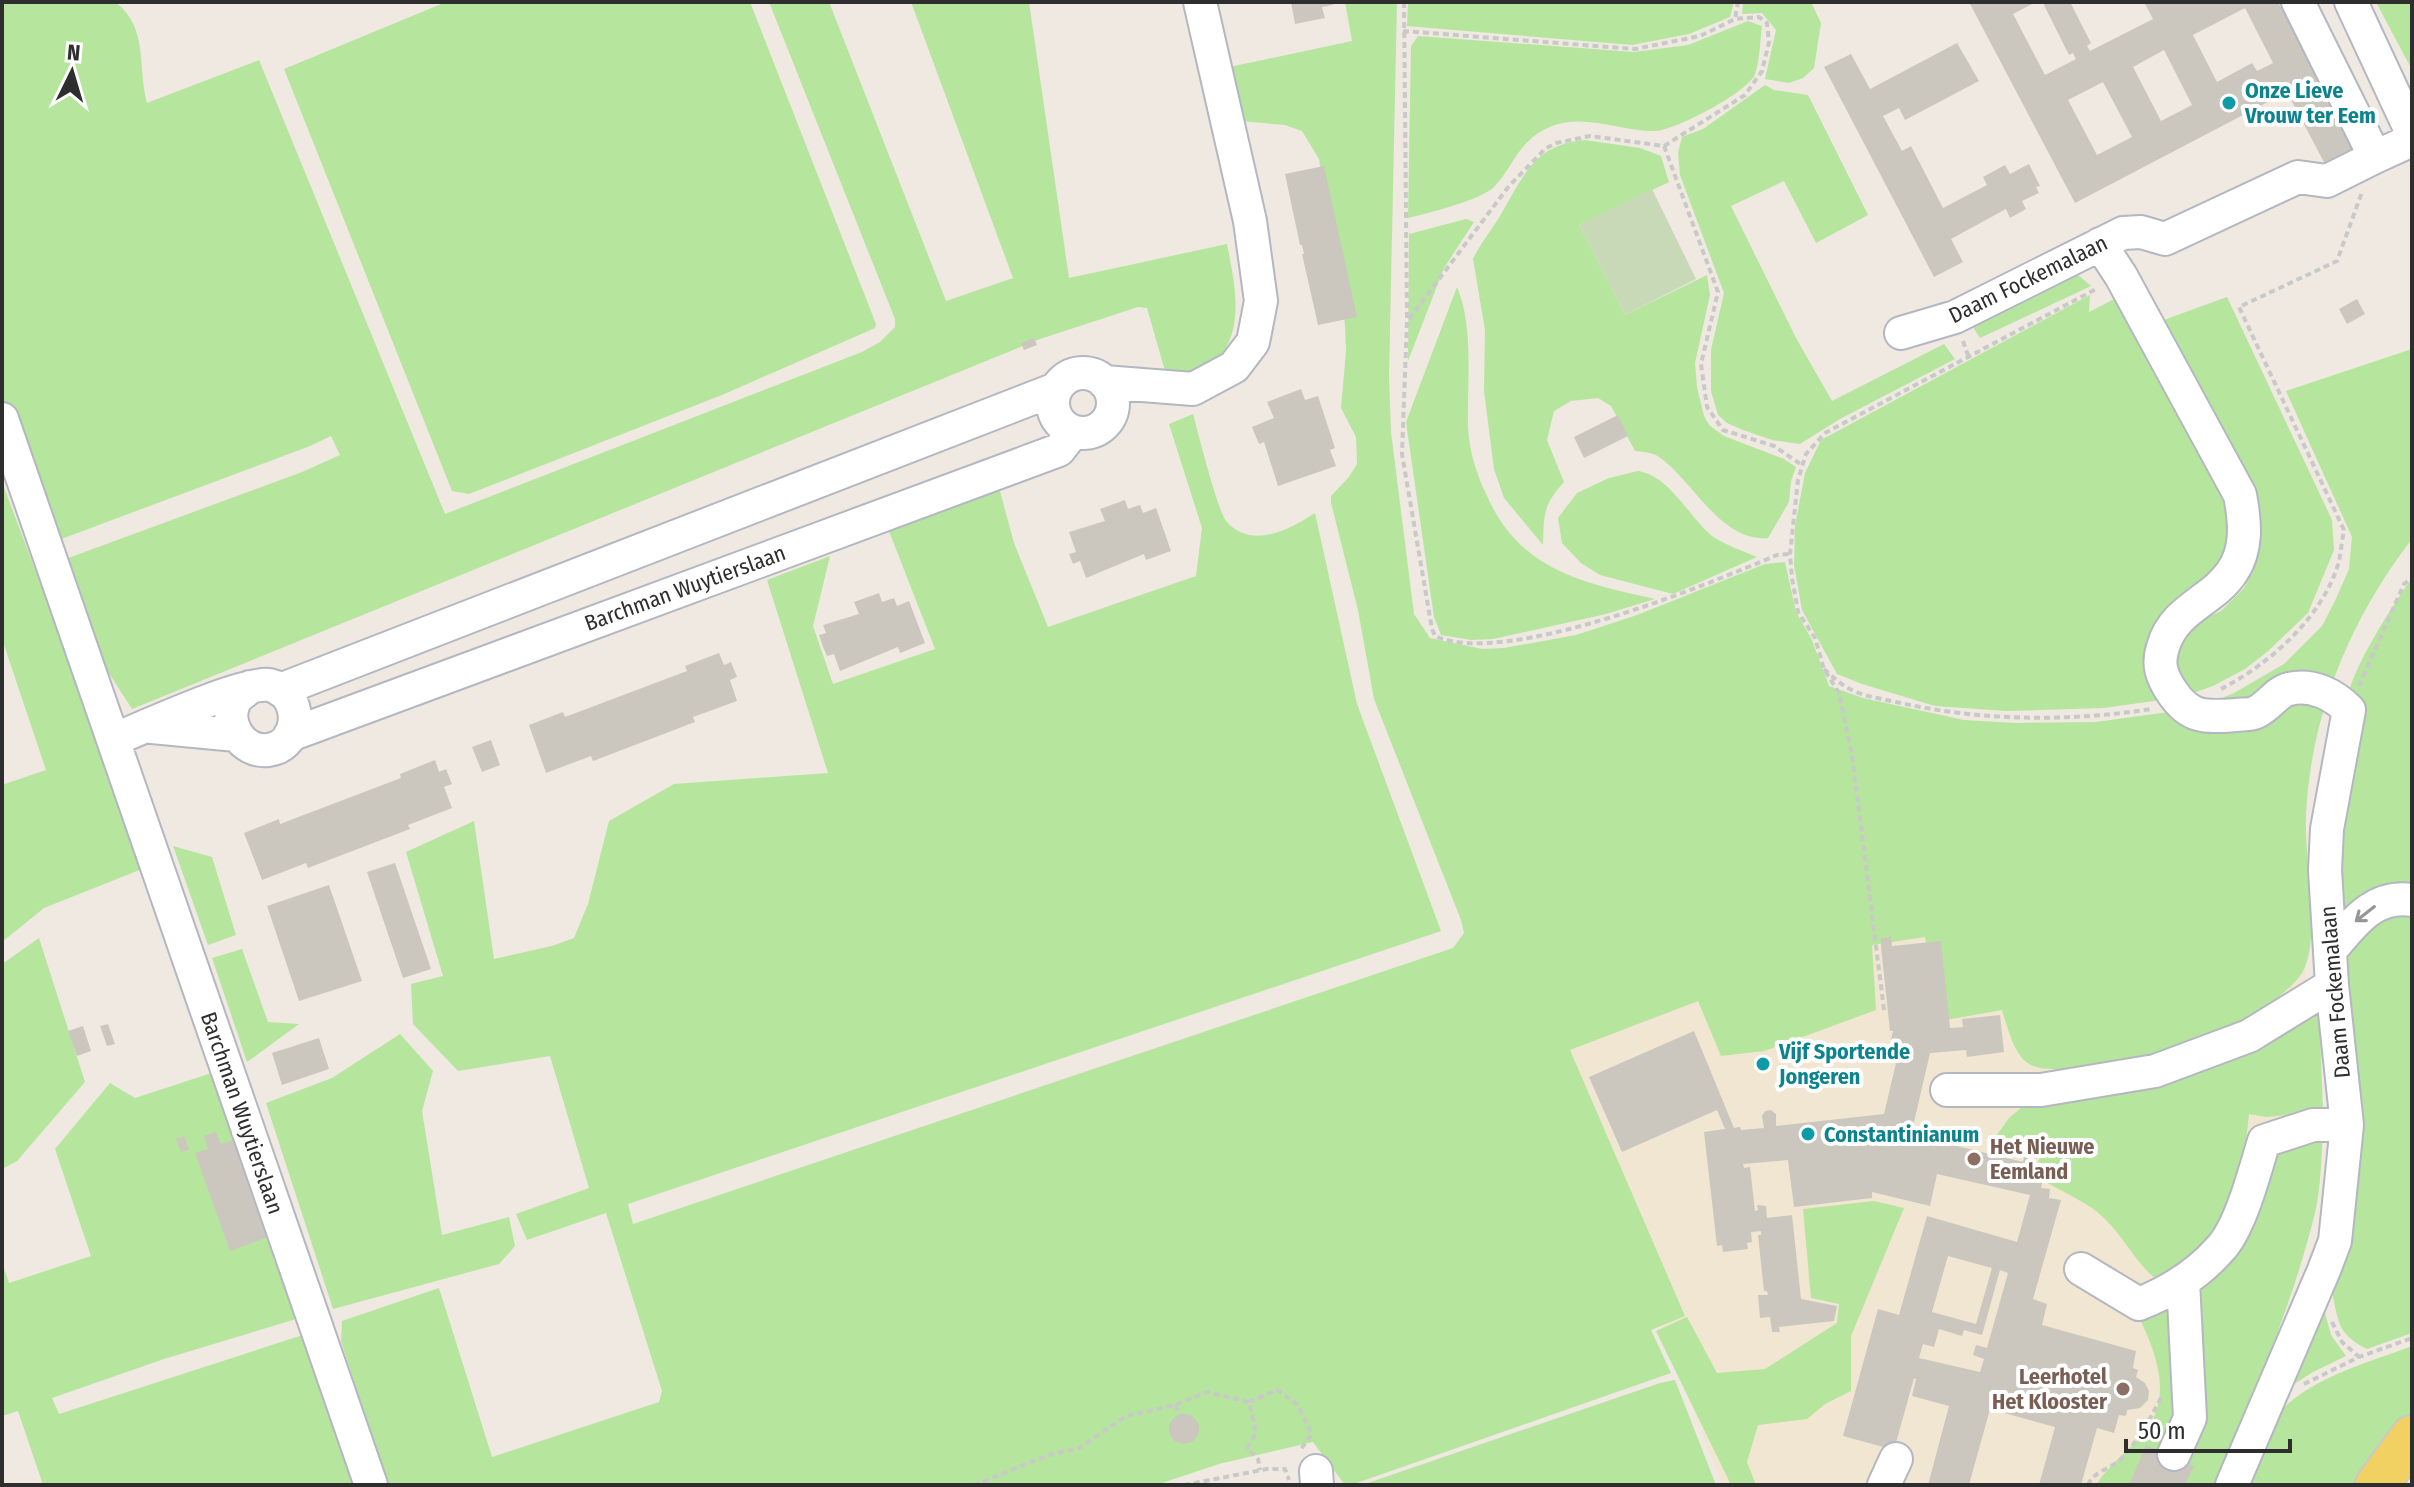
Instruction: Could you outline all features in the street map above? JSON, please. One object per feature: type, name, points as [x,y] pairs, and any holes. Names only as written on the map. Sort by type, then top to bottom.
[{"type":"main road","points":[[2377,1485],[2412,1437]]},
{"type":"street","points":[[1104,382],[1193,389],[1234,367],[1253,342],[1261,301],[1250,221],[1200,2]]},
{"type":"street","points":[[2298,2],[2375,157]]},
{"type":"street","points":[[2351,2],[2412,133]]},
{"type":"street","name":"Daam Fockemalaan","points":[[1901,333],[1955,317],[2123,233],[2141,232],[2165,239],[2298,177],[2327,181],[2412,140]]},
{"type":"street","points":[[2100,244],[2121,276],[2240,495],[2245,522],[2243,545],[2232,572],[2167,631],[2160,656],[2161,676],[2180,704],[2203,717],[2255,713],[2288,689],[2316,689],[2336,697],[2349,710]]},
{"type":"street","points":[[1084,372],[1101,377],[1104,382],[1112,391],[1113,408],[1106,424],[1091,432],[1073,432],[1062,425],[1055,414],[1053,402],[1056,389],[1068,377],[1084,372]]},
{"type":"street","name":"Barchman Wuytierslaan","points":[[113,740],[146,726],[265,689],[563,581],[1056,389]]},
{"type":"street","name":"Barchman Wuytierslaan","points":[[2,419],[371,1485]]},
{"type":"street","name":"Barchman Wuytierslaan","points":[[146,726],[236,735],[250,748],[268,750],[285,743],[290,735],[1059,450],[1073,432]]},
{"type":"street","points":[[772,501],[764,515],[768,531],[780,542],[800,546]]},
{"type":"street","points":[[563,581],[578,592],[585,610],[582,627]]},
{"type":"street","points":[[236,735],[231,717],[236,699],[265,689],[286,693],[296,709],[295,727],[290,735]]},
{"type":"street","name":"Daam Fockemalaan","points":[[2232,1485],[2335,1241],[2347,1125],[2332,985],[2325,870],[2327,829],[2349,710]]},
{"type":"street","points":[[2330,951],[2361,914],[2382,901],[2412,900]]},
{"type":"street","points":[[1947,1090],[2041,1090],[2155,1071],[2249,1036],[2332,985]]},
{"type":"street","points":[[2081,1269],[2139,1304],[2170,1292],[2222,1248],[2249,1187],[2264,1141],[2313,1125],[2347,1125]]},
{"type":"street","points":[[2174,1454],[2190,1418],[2183,1281]]},
{"type":"path","points":[[1404,2],[1407,321],[1402,454],[1435,636],[1449,641],[1485,644],[1566,630],[1682,594],[1777,555],[1790,554]]},
{"type":"path","points":[[1735,19],[1738,2]]},
{"type":"path","points":[[1403,31],[1635,49],[1700,36],[1735,19],[1759,17],[1767,23],[1769,42],[1758,79],[1745,95],[1664,146],[1590,136],[1556,143],[1545,149],[1509,186],[1407,321]]},
{"type":"path","points":[[1664,146],[1718,292],[1701,364],[1707,407],[1723,430],[1774,446],[1802,465]]},
{"type":"path","points":[[1824,669],[1846,688],[1863,695],[1939,711],[1982,716],[2083,717],[2180,704],[2246,676],[2278,650],[2303,626],[2319,602],[2339,563],[2344,530],[2239,307],[2337,261],[2375,157]]},
{"type":"path","points":[[1884,1010],[1852,755],[1839,693],[1824,669],[1815,638],[1798,612],[1790,554],[1795,497],[1802,465],[1811,447],[1825,433],[2121,276]]},
{"type":"path","points":[[2349,710],[2404,584],[2412,578]]},
{"type":"path","points":[[2266,1409],[2309,1380],[2359,1357],[2412,1338]]},
{"type":"path","points":[[2088,1485],[2089,1480],[2110,1468],[2134,1443],[2161,1399],[2171,1365],[2187,1353]]},
{"type":"path","points":[[974,1485],[1049,1455],[1079,1448],[1126,1416],[1175,1405],[1207,1392],[1249,1402],[1277,1390],[1297,1404],[1312,1434],[1306,1474],[1285,1469],[1260,1470],[1184,1485]]},
{"type":"path","points":[[1249,1402],[1256,1433],[1247,1448],[1258,1459],[1260,1470]]},
{"type":"path","points":[[1175,1405],[1180,1415]]},
{"type":"shaded area","points":[[2288,736],[2310,1034],[2308,1195],[2199,1485],[1722,1485],[1670,1349],[1450,816]]},
{"type":"green space","points":[[2,2],[115,2],[126,12],[137,35],[147,103],[259,60],[445,514],[862,352],[880,342],[895,327],[895,319],[769,2],[829,2],[946,301],[1013,278],[911,2],[1029,2],[1069,278],[1227,244],[1236,304],[1232,334],[1217,360],[1171,392],[1147,308],[1138,307],[1040,339],[132,709],[96,653],[63,560],[302,472],[340,455],[331,436],[56,541],[2,396]]},
{"type":"green space","points":[[446,2],[750,2],[875,328],[722,395],[469,494],[452,491],[284,69]]},
{"type":"green space","points":[[1345,2],[1397,2],[1389,376],[1391,432],[1414,614],[1430,638],[1482,649],[1576,635],[1637,615],[1765,564],[1785,562],[1796,612],[1812,640],[1829,686],[1863,698],[1964,720],[2096,722],[2198,708],[2234,693],[2284,664],[2322,626],[2349,569],[2352,537],[2286,391],[2412,349],[2412,539],[2352,635],[2325,706],[2309,779],[2306,834],[2312,920],[2308,958],[2302,973],[2283,993],[2252,1016],[2193,1048],[2126,1062],[2049,1069],[2037,1067],[2020,1055],[2002,1010],[1940,1021],[1925,937],[1872,945],[1876,1010],[1764,1051],[1721,1056],[1698,1001],[1570,1050],[1685,1316],[1651,1330],[1671,1373],[1351,1485],[1345,1485],[1313,1442],[1219,1464],[1156,1485],[387,1485],[341,1341],[342,1321],[439,1288],[492,1457],[659,1402],[662,1391],[606,1213],[527,1240],[516,1214],[589,1188],[550,1056],[458,1071],[413,1024],[411,984],[443,976],[406,852],[474,821],[494,959],[574,938],[588,904],[609,821],[674,784],[828,773],[767,580],[830,556],[813,626],[833,684],[935,649],[887,526],[998,484],[1014,543],[1048,627],[1196,576],[1202,528],[1169,424],[1193,414],[1218,503],[1226,521],[1236,530],[1258,536],[1270,534],[1294,526],[1315,513],[1357,704],[1441,931],[628,1204],[633,1224],[1453,948],[1464,933],[1374,699],[1358,610],[1331,503],[1331,496],[1357,464],[1356,437],[1341,408],[1345,324],[1319,159],[1302,131],[1285,125],[1230,120],[1220,69],[1352,41]]},
{"type":"green space","points":[[1408,2],[1734,2],[1730,17],[1689,34],[1632,45],[1407,26]]},
{"type":"green space","points":[[1743,2],[1811,2],[1821,23],[1814,68],[1803,78],[1789,83],[1765,79],[1776,30],[1762,13],[1742,14]]},
{"type":"green space","points":[[2376,2],[2412,2],[2412,70]]},
{"type":"green space","points":[[1748,21],[1762,26],[1755,74],[1750,82],[1726,100],[1679,124],[1656,131],[1578,121],[1552,126],[1525,145],[1487,192],[1454,206],[1408,218],[1411,46],[1418,36],[1634,52],[1688,45]]},
{"type":"green space","points":[[1765,85],[1774,90],[1808,95],[1868,215],[1816,243],[1784,181],[1731,206],[1796,338],[1832,401],[1944,344],[1955,359],[1840,419],[1800,444],[1772,440],[1743,430],[1718,415],[1711,391],[1711,350],[1724,293],[1680,175],[1678,153],[1682,137],[1703,129]]},
{"type":"green space","points":[[1585,140],[1640,148],[1661,156],[1669,182],[1579,225],[1625,315],[1707,275],[1710,295],[1695,363],[1704,416],[1709,425],[1724,436],[1784,459],[1796,467],[1789,502],[1768,538],[1751,537],[1736,530],[1708,508],[1659,457],[1635,451],[1611,406],[1598,398],[1571,401],[1554,411],[1547,440],[1564,482],[1546,510],[1543,545],[1504,498],[1494,469],[1484,391],[1485,330],[1473,259],[1532,165],[1553,148]]},
{"type":"green space","points":[[1652,189],[1696,279],[1625,315],[1579,225]]},
{"type":"green space","points":[[1466,219],[1474,222],[1444,268],[1408,361],[1409,234]]},
{"type":"green space","points":[[2071,269],[2091,286],[1980,338],[1969,321]]},
{"type":"green space","points":[[1457,287],[1468,337],[1470,444],[1480,479],[1501,521],[1535,557],[1556,569],[1603,587],[1655,599],[1606,614],[1493,639],[1471,640],[1441,635],[1434,617],[1406,422]]},
{"type":"green space","points":[[2090,295],[2089,312],[2118,297],[2231,508],[2229,551],[2217,569],[2158,617],[2146,644],[2178,639],[2196,623],[2221,611],[2244,588],[2254,567],[2258,532],[2161,321],[2227,297],[2332,520],[2334,550],[2308,613],[2245,669],[2213,686],[2182,697],[2104,708],[2006,711],[1935,706],[1837,674],[1802,610],[1794,565],[1795,526],[1805,473],[1821,440]]},
{"type":"green space","points":[[1638,471],[1660,480],[1712,536],[1757,557],[1673,594],[1600,575],[1581,563],[1562,543],[1558,518],[1577,493],[1609,478]]},
{"type":"green space","points":[[2,482],[147,867],[44,908],[2,942],[2,785],[46,770],[2,639]]},
{"type":"green space","points":[[2412,578],[2412,890],[2368,895],[2337,911],[2336,800],[2343,716],[2349,691],[2368,648]]},
{"type":"green space","points":[[173,846],[212,857],[236,935],[208,945]]},
{"type":"green space","points":[[2412,907],[2412,1333],[2367,1349],[2342,1329],[2333,1297],[2347,967],[2350,946],[2377,915]]},
{"type":"green space","points":[[39,938],[85,1082],[17,1161],[2,1169],[2,964]]},
{"type":"green space","points":[[242,949],[268,1022],[299,1024],[247,1062],[212,958]]},
{"type":"green space","points":[[2319,1002],[2323,1112],[2266,1117],[2249,1114],[2242,1178],[2208,1248],[2156,1279],[2100,1214],[2046,1182],[2049,1166],[2038,1162],[2044,1149],[2026,1141],[2021,1156],[1989,1146],[2009,1118],[2028,1102]]},
{"type":"green space","points":[[400,1034],[433,1071],[422,1111],[442,1235],[509,1217],[515,1246],[499,1264],[333,1309],[266,1103],[332,1078]]},
{"type":"green space","points":[[227,1068],[306,1316],[164,1359],[52,1398],[59,1414],[312,1332],[360,1485],[43,1485],[18,1411],[2,1416],[2,1263],[9,1283],[91,1256],[55,1149],[110,1083],[135,1098]]},
{"type":"green space","points":[[2323,1133],[2320,1183],[2306,1248],[2257,1385],[2214,1485],[2096,1485],[2148,1428],[2160,1397],[2157,1365],[2138,1315],[2187,1290],[2267,1147]]},
{"type":"green space","points":[[1874,1201],[1904,1208],[1851,1336],[1851,1391],[1825,1404],[1807,1419],[1758,1425],[1747,1462],[1756,1485],[1731,1485],[1656,1331],[1687,1317],[1717,1373],[1765,1369],[1837,1323],[1839,1304],[1811,1298],[1803,1209]]},
{"type":"green space","points":[[2321,1298],[2331,1335],[2346,1356],[2285,1390]]},
{"type":"green space","points":[[2412,1346],[2412,1417],[2358,1485],[2243,1485],[2271,1422],[2300,1394],[2336,1375]]},
{"type":"green space","points":[[1675,1380],[1716,1485],[1362,1485],[1660,1383]]},
{"type":"building","points":[[1291,2],[1332,2],[1333,5],[1322,7],[1325,18],[1295,24]]},
{"type":"building","name":"Onze Lieve Vrouw ter Eem","points":[[1969,2],[2036,2],[2013,14],[2045,75],[2076,59],[2073,53],[2069,55],[2045,2],[2070,2],[2091,43],[2087,46],[2090,51],[2153,19],[2144,2],[2278,2],[2356,150],[2326,166],[2287,92],[2075,203]],"holes":[[[2245,8],[2273,63],[2257,71],[2252,63],[2217,82],[2193,35]],[[2164,50],[2192,105],[2161,121],[2133,67]],[[2103,82],[2132,137],[2097,155],[2068,100]]]},
{"type":"building","points":[[1957,43],[1979,81],[1905,120],[1899,108],[1883,116],[1902,151],[1911,146],[1943,208],[1987,185],[1983,177],[2005,165],[2010,174],[2029,164],[2040,186],[2036,187],[2039,193],[2022,201],[2026,209],[2010,218],[2006,209],[1951,239],[1963,262],[1934,277],[1824,67],[1851,54],[1870,89]]},
{"type":"building","points":[[1324,166],[1357,317],[1318,325],[1285,174]]},
{"type":"building","points":[[2357,299],[2365,314],[2347,324],[2339,309]]},
{"type":"building","points":[[1034,338],[1037,345],[1024,350],[1021,343]]},
{"type":"building","points":[[1301,389],[1305,400],[1318,396],[1335,448],[1330,450],[1336,466],[1278,486],[1264,442],[1259,444],[1252,427],[1274,418],[1267,402]]},
{"type":"building","points":[[1618,415],[1628,436],[1584,458],[1574,437]]},
{"type":"building","points":[[1125,500],[1128,509],[1140,505],[1143,513],[1156,508],[1171,551],[1146,560],[1144,554],[1086,578],[1080,561],[1073,564],[1069,554],[1076,552],[1069,532],[1105,521],[1100,509]]},
{"type":"building","points":[[879,593],[882,602],[894,598],[897,606],[909,601],[925,643],[900,653],[898,647],[840,671],[834,654],[827,656],[823,647],[819,635],[826,633],[823,625],[859,614],[854,602]]},
{"type":"building","points":[[719,653],[724,665],[731,662],[737,677],[730,680],[737,701],[693,717],[695,722],[593,761],[591,756],[546,773],[529,725],[563,712],[565,717],[687,671],[685,666]]},
{"type":"building","points":[[491,740],[500,765],[482,772],[472,747]]},
{"type":"building","points":[[435,760],[439,772],[446,769],[452,784],[444,787],[452,808],[408,825],[410,829],[308,868],[306,863],[262,880],[244,833],[279,819],[280,824],[401,778],[400,774]]},
{"type":"building","points":[[395,863],[431,969],[403,978],[367,872]]},
{"type":"building","points":[[329,885],[362,981],[299,1001],[267,906]]},
{"type":"building","points":[[1891,937],[1892,946],[1941,941],[1950,1028],[1963,1027],[1962,1019],[2000,1015],[2004,1052],[1967,1057],[1966,1050],[1930,1053],[1911,1135],[2023,1162],[2025,1153],[2034,1152],[2037,1156],[2034,1165],[2046,1167],[2041,1188],[2050,1189],[2049,1198],[2061,1200],[2033,1299],[2047,1304],[2042,1325],[2136,1351],[2133,1368],[2138,1370],[2136,1377],[2145,1383],[2149,1391],[2148,1400],[2140,1408],[2127,1410],[2126,1416],[2119,1415],[2114,1433],[2097,1428],[2081,1485],[2039,1485],[2055,1427],[1990,1409],[1969,1485],[1928,1485],[1949,1406],[1912,1396],[1914,1378],[1894,1450],[1843,1436],[1878,1309],[1899,1315],[1927,1216],[2017,1242],[2030,1195],[1937,1174],[1930,1206],[1872,1192],[1872,1198],[1794,1207],[1788,1160],[1743,1164],[1744,1168],[1750,1167],[1755,1211],[1758,1210],[1757,1205],[1766,1206],[1767,1218],[1792,1215],[1801,1299],[1837,1306],[1834,1321],[1779,1327],[1780,1332],[1772,1332],[1770,1317],[1760,1318],[1758,1295],[1768,1295],[1764,1291],[1758,1235],[1761,1231],[1751,1232],[1752,1242],[1747,1243],[1748,1249],[1723,1252],[1722,1245],[1717,1246],[1704,1132],[1725,1129],[1717,1110],[1622,1152],[1589,1077],[1694,1031],[1734,1128],[1764,1128],[1762,1116],[1765,1111],[1771,1110],[1776,1114],[1776,1126],[1884,1114],[1900,1046],[1890,1044],[1893,1031],[1890,1031],[1881,938]],"holes":[[[1948,1256],[1992,1268],[1976,1324],[1932,1312]],[[2000,1270],[2008,1273],[1987,1348],[1976,1345],[1973,1355],[1984,1359],[1980,1372],[1919,1358],[1923,1344],[1934,1347],[1939,1329],[1962,1336],[1964,1330],[1982,1335]]]},
{"type":"building","points":[[108,1024],[115,1044],[107,1046],[100,1026]]},
{"type":"building","points":[[83,1026],[91,1051],[77,1056],[68,1031]]},
{"type":"building","points":[[319,1038],[329,1069],[282,1085],[272,1053]]},
{"type":"building","points":[[216,1132],[221,1144],[234,1140],[268,1237],[230,1251],[195,1153],[208,1149],[204,1136]]},
{"type":"building","points":[[184,1136],[189,1149],[181,1152],[176,1139]]},
{"type":"building","points":[[1184,1414],[1195,1418],[1199,1429],[1195,1440],[1184,1444],[1173,1440],[1169,1429],[1173,1418]]},
{"type":"building","points":[[2146,1445],[2194,1466],[2185,1485],[2129,1485]]},
{"type":"place","name":"Onze Lieve Vrouw ter Eem","points":[[2229,103]]},
{"type":"place","name":"Vijf Sportende Jongeren","points":[[1763,1064]]},
{"type":"place","name":"Constantinianum","points":[[1808,1134]]},
{"type":"place","name":"Het Nieuwe Eemland","points":[[1974,1159]]},
{"type":"place","name":"Leerhotel Het Klooster","points":[[2123,1389]]}]
